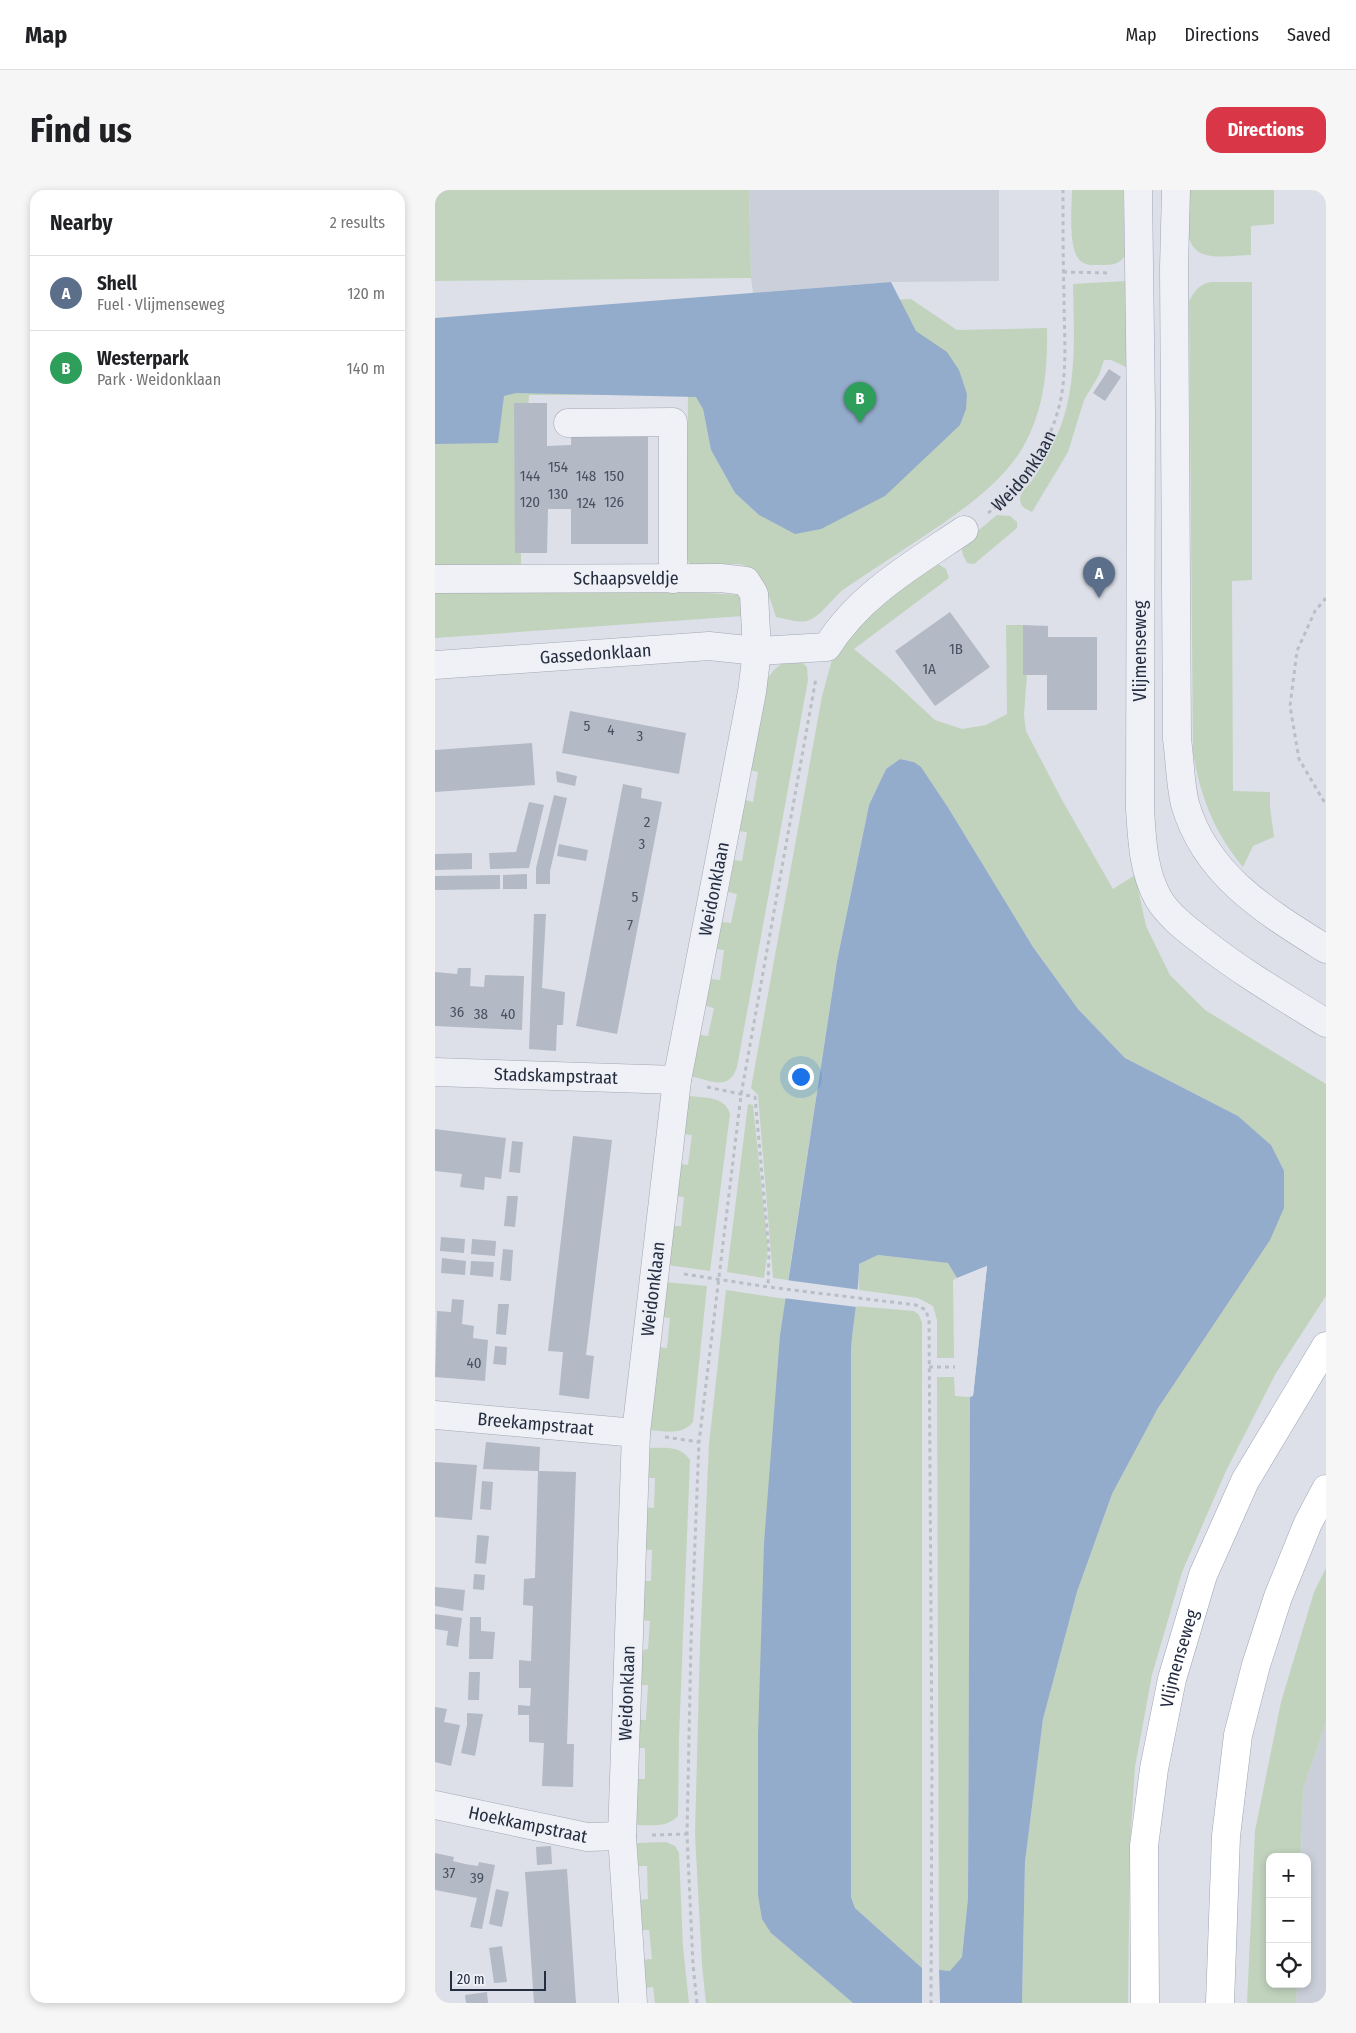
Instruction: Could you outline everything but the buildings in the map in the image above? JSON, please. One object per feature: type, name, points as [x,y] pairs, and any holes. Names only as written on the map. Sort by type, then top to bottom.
[{"type":"main road","name":"Vlijmenseweg","points":[[1145,2003],[1144,1846],[1154,1769],[1172,1679],[1203,1575],[1245,1481],[1326,1346]]},
{"type":"main road","points":[[1220,2003],[1226,1836],[1238,1735],[1256,1665],[1278,1597],[1307,1523],[1326,1489]]},
{"type":"street","name":"Vlijmenseweg","points":[[1138,190],[1140,809],[1143,851],[1151,882],[1159,899],[1172,916],[1234,966],[1326,1023]]},
{"type":"street","name":"Vlijmenseweg","points":[[1176,190],[1174,278],[1177,739],[1185,802],[1194,828],[1208,853],[1230,880],[1253,901],[1326,949]]},
{"type":"street","points":[[568,423],[673,422],[673,579]]},
{"type":"street","points":[[757,651],[827,647],[837,631],[857,608],[888,583],[964,530]]},
{"type":"street","name":"Schaapsveldje","points":[[435,579],[721,578],[745,581],[754,594],[757,651]]},
{"type":"street","name":"Gassedonklaan","points":[[435,665],[709,646],[757,651]]},
{"type":"street","name":"Weidonklaan","points":[[633,2003],[622,1836],[636,1434],[677,1080],[751,702],[757,651]]},
{"type":"street","name":"Stadskampstraat","points":[[435,1072],[677,1080]]},
{"type":"street","name":"Breekampstraat","points":[[435,1415],[636,1434]]},
{"type":"street","name":"Hoekkampstraat","points":[[435,1805],[587,1837],[622,1836]]},
{"type":"path","points":[[1063,190],[1063,272],[1139,273]]},
{"type":"path","name":"Weidonklaan","points":[[964,530],[993,509],[1019,484],[1038,456],[1052,426],[1062,393],[1065,360],[1063,272]]},
{"type":"path","points":[[1326,598],[1315,611],[1297,651],[1290,706],[1299,759],[1326,804]]},
{"type":"path","points":[[697,2003],[693,1965],[687,1834],[691,1642],[699,1442],[741,1095],[809,713],[816,678],[827,647]]},
{"type":"path","points":[[741,1095],[755,1097],[769,1252],[770,1287]]},
{"type":"path","points":[[656,1270],[770,1287],[916,1305],[926,1310],[929,1321],[932,1762],[931,2003]]},
{"type":"path","points":[[929,1367],[955,1367]]},
{"type":"shaded area","points":[[749,190],[999,190],[999,281],[891,282],[753,293]]},
{"type":"shaded area","points":[[1326,1723],[1326,2003],[1296,2003],[1297,1988],[1311,1988],[1311,1853],[1301,1853],[1303,1789]]},
{"type":"green space","points":[[435,190],[749,190],[751,278],[435,281]]},
{"type":"green space","points":[[1072,190],[1123,190],[1125,256],[1117,263],[1112,265],[1091,265],[1082,262],[1077,257],[1071,229]]},
{"type":"green space","points":[[1187,190],[1274,190],[1274,224],[1251,226],[1251,255],[1221,257],[1203,254],[1196,250],[1188,235],[1186,216]]},
{"type":"green space","points":[[1126,281],[1131,364],[1126,367],[1111,360],[1104,360],[1099,375],[1084,400],[1068,452],[1032,512],[1022,506],[1020,497],[1050,452],[1068,403],[1074,344],[1073,284]]},
{"type":"green space","points":[[1211,282],[1252,282],[1252,580],[1232,581],[1233,791],[1270,792],[1274,837],[1253,846],[1243,867],[1216,827],[1204,798],[1193,752],[1189,301],[1200,286]]},
{"type":"green space","points":[[911,299],[957,330],[1047,328],[1047,359],[1040,405],[1022,449],[1014,461],[986,491],[942,524],[844,589],[820,613],[810,620],[797,621],[776,617],[765,586],[750,568],[734,564],[695,567],[689,563],[686,557],[688,396],[697,397],[703,409],[711,450],[735,493],[759,515],[700,395],[529,395],[521,519],[521,568],[435,568],[435,329]]},
{"type":"green space","points":[[997,515],[1010,516],[1017,522],[1017,528],[974,564],[967,563],[961,545]]},
{"type":"green space","points":[[938,564],[946,569],[949,578],[854,649],[935,720],[962,729],[986,725],[1007,714],[1006,625],[1023,625],[1023,675],[1027,675],[1024,715],[1026,731],[1062,800],[1113,889],[1135,875],[1146,926],[1170,975],[1205,1010],[1326,1084],[1326,1296],[1276,1373],[1226,1471],[1182,1572],[1152,1675],[1135,1767],[1130,1845],[1128,2003],[1022,2003],[1025,1862],[1043,1719],[1077,1592],[1112,1494],[1158,1408],[1271,1145],[1238,1116],[1125,1058],[1078,1009],[1033,947],[949,809],[921,768],[914,762],[900,759],[886,769],[869,805],[837,961],[788,1280],[773,1278],[758,1095],[751,1088],[822,696],[833,656],[851,625],[925,567]]},
{"type":"green space","points":[[689,592],[741,595],[743,616],[435,638],[435,593]]},
{"type":"green space","points":[[790,661],[803,663],[807,667],[808,680],[737,1067],[734,1075],[729,1080],[712,1082],[690,1076],[700,1035],[708,1036],[714,1008],[706,1006],[711,979],[720,980],[724,950],[716,949],[722,922],[731,923],[737,894],[728,892],[734,860],[742,861],[747,832],[739,831],[745,800],[753,802],[758,772],[750,770],[768,678],[777,667]]},
{"type":"green space","points":[[688,1096],[719,1101],[724,1104],[730,1114],[710,1271],[667,1265],[672,1226],[681,1226],[684,1197],[675,1196],[680,1164],[688,1165],[692,1135],[683,1134]]},
{"type":"green space","points":[[748,1104],[753,1105],[768,1249],[764,1278],[727,1272]]},
{"type":"green space","points":[[878,1255],[949,1263],[957,1278],[953,1280],[954,1358],[937,1358],[937,1320],[933,1306],[918,1298],[859,1290],[859,1264]]},
{"type":"green space","points":[[665,1282],[707,1286],[693,1422],[683,1429],[673,1432],[649,1430],[657,1347],[667,1348],[670,1318],[661,1317]]},
{"type":"green space","points":[[726,1290],[786,1299],[780,1335],[771,1933],[853,2003],[706,2003],[702,1965],[695,1834],[700,1644],[709,1444]]},
{"type":"green space","points":[[855,1306],[914,1311],[919,1315],[922,1323],[922,1968],[855,1908],[851,1897],[851,1350]]},
{"type":"green space","points":[[937,1377],[954,1377],[955,1396],[970,1397],[968,1898],[962,1957],[951,1971],[939,1970]]},
{"type":"green space","points":[[648,1448],[677,1450],[686,1455],[690,1460],[679,1738],[678,1816],[664,1824],[637,1825],[636,1779],[645,1779],[645,1748],[636,1748],[638,1720],[646,1720],[648,1685],[639,1685],[639,1651],[648,1649],[650,1621],[641,1620],[642,1581],[651,1581],[652,1550],[643,1549],[644,1507],[654,1508],[655,1478],[646,1478]]},
{"type":"green space","points":[[1326,1568],[1326,1723],[1303,1789],[1301,1853],[1266,1853],[1266,1988],[1297,1988],[1296,2003],[1247,2003],[1255,1831],[1281,1702],[1314,1592]]},
{"type":"green space","points":[[666,1842],[675,1846],[679,1853],[683,1947],[689,2003],[655,2003],[653,1987],[644,1988],[643,1960],[652,1959],[649,1930],[640,1930],[639,1900],[648,1899],[647,1866],[638,1866],[637,1843]]},
{"type":"water","points":[[891,282],[916,331],[947,352],[959,370],[967,394],[966,409],[960,425],[885,496],[821,529],[795,534],[759,515],[735,493],[711,450],[703,409],[696,397],[516,393],[504,396],[498,443],[435,444],[435,318]]},
{"type":"water","points":[[900,759],[914,762],[921,767],[949,809],[1033,947],[1078,1009],[1125,1058],[1238,1116],[1271,1145],[1284,1171],[1284,1208],[1270,1240],[1158,1408],[1112,1494],[1077,1592],[1043,1719],[1025,1862],[1022,2003],[853,2003],[771,1933],[762,1919],[758,1895],[758,1736],[764,1543],[780,1335],[837,961],[869,805],[886,769]],"holes":[[[878,1255],[948,1263],[957,1278],[987,1266],[973,1396],[970,1397],[968,1898],[962,1957],[950,1971],[922,1968],[855,1908],[851,1897],[851,1350],[859,1264]]]},
{"type":"pier","points":[[987,1266],[973,1396],[967,1396],[971,1394],[984,1269],[958,1280],[955,1279]]},
{"type":"pier","points":[[786,1280],[861,1290],[857,1307],[783,1298]]},
{"type":"pier","points":[[922,1965],[939,1968],[940,2003],[922,2003]]},
{"type":"place","name":"Westerpark","points":[[860,423]]},
{"type":"place","name":"Shell","points":[[1099,598]]}]
